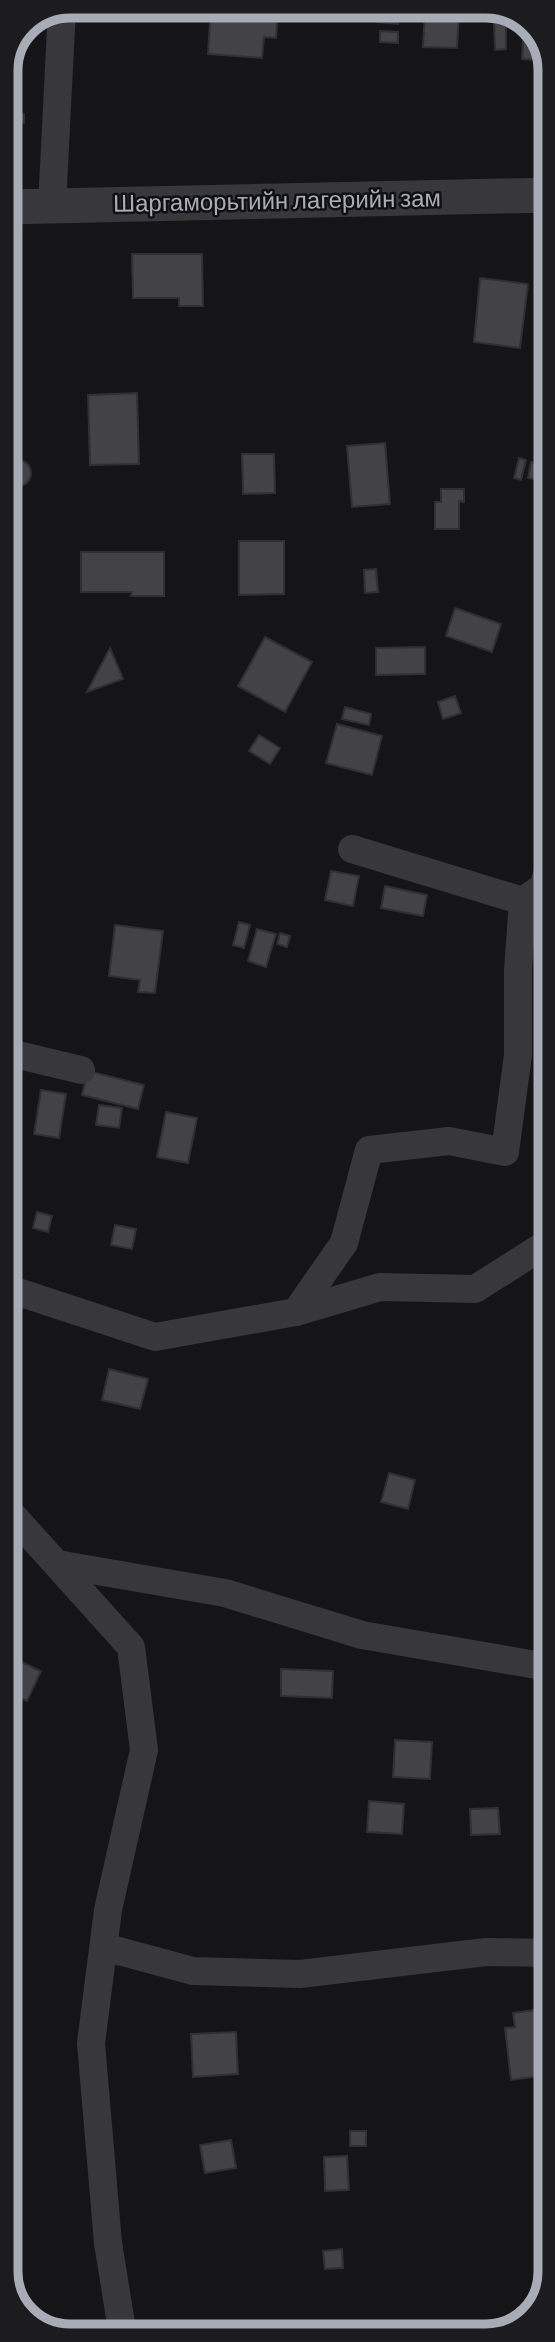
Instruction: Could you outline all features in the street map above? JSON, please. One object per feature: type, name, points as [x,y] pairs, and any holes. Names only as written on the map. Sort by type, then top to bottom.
[{"type":"street","points":[[51,206],[61,18]]},
{"type":"street","name":"Шаргаморьтийн лагерийн зам","points":[[18,207],[538,195]]},
{"type":"street","points":[[352,849],[523,901]]},
{"type":"street","points":[[523,901],[538,890]]},
{"type":"street","points":[[296,1312],[344,1243],[369,1150],[449,1141],[505,1152],[518,1055],[518,970],[523,901]]},
{"type":"street","points":[[18,1055],[81,1070]]},
{"type":"street","points":[[18,1292],[155,1337],[296,1312],[380,1287],[475,1289],[538,1249]]},
{"type":"street","points":[[18,1521],[131,1647],[133,1660],[144,1750],[108,1910],[91,2043],[108,2243],[120,2324]]},
{"type":"street","points":[[57,1564],[225,1594],[362,1635],[538,1665]]},
{"type":"street","points":[[104,1947],[193,1971],[300,1974],[486,1952],[538,1953]]},
{"type":"building","points":[[210,18],[277,18],[276,38],[264,37],[262,58],[208,54]]},
{"type":"building","points":[[377,18],[398,18],[398,24],[377,22]]},
{"type":"building","points":[[425,18],[459,18],[457,48],[423,47]]},
{"type":"building","points":[[494,23],[506,23],[506,49],[495,50]]},
{"type":"building","points":[[380,31],[398,32],[398,43],[380,42]]},
{"type":"building","points":[[523,34],[537,60],[522,59]]},
{"type":"building","points":[[18,113],[24,114],[24,123],[18,122]]},
{"type":"building","points":[[132,254],[202,254],[203,306],[179,306],[179,298],[133,298]]},
{"type":"building","points":[[480,278],[528,284],[520,348],[474,342]]},
{"type":"building","points":[[137,393],[139,464],[90,465],[88,395]]},
{"type":"building","points":[[385,443],[390,504],[352,507],[347,446]]},
{"type":"building","points":[[242,454],[274,454],[275,493],[243,494]]},
{"type":"building","points":[[519,458],[526,460],[521,480],[514,478]]},
{"type":"building","points":[[18,460],[30,468],[30,478],[18,486]]},
{"type":"building","points":[[531,462],[538,464],[538,480],[528,478]]},
{"type":"building","points":[[441,489],[464,489],[464,502],[459,501],[459,529],[435,529],[435,502],[441,502]]},
{"type":"building","points":[[239,541],[284,541],[284,594],[239,595]]},
{"type":"building","points":[[81,552],[164,552],[164,596],[131,596],[132,592],[81,592]]},
{"type":"building","points":[[376,569],[378,592],[365,593],[364,570]]},
{"type":"building","points":[[455,608],[501,624],[492,652],[446,636]]},
{"type":"building","points":[[265,637],[312,662],[285,712],[238,686]]},
{"type":"building","points":[[425,647],[425,674],[376,675],[376,648]]},
{"type":"building","points":[[110,648],[123,679],[87,692]]},
{"type":"building","points":[[455,696],[461,713],[443,719],[438,702]]},
{"type":"building","points":[[345,707],[371,714],[369,725],[342,719]]},
{"type":"building","points":[[337,724],[382,736],[372,775],[326,763]]},
{"type":"building","points":[[259,735],[280,748],[270,764],[249,751]]},
{"type":"building","points":[[331,871],[359,876],[353,906],[325,900]]},
{"type":"building","points":[[385,886],[427,895],[423,916],[381,908]]},
{"type":"building","points":[[239,922],[250,925],[244,948],[233,945]]},
{"type":"building","points":[[115,925],[163,931],[155,993],[138,992],[140,980],[109,976]]},
{"type":"building","points":[[257,929],[276,934],[266,967],[248,961]]},
{"type":"building","points":[[280,933],[290,936],[287,947],[277,944]]},
{"type":"building","points":[[88,1071],[144,1085],[138,1109],[82,1095]]},
{"type":"building","points":[[41,1090],[66,1094],[59,1138],[34,1134]]},
{"type":"building","points":[[99,1105],[122,1108],[119,1128],[96,1125]]},
{"type":"building","points":[[166,1112],[197,1118],[188,1163],[157,1157]]},
{"type":"building","points":[[37,1212],[52,1216],[48,1232],[33,1228]]},
{"type":"building","points":[[115,1225],[136,1229],[132,1249],[111,1245]]},
{"type":"building","points":[[109,1369],[148,1379],[140,1409],[102,1400]]},
{"type":"building","points":[[389,1473],[415,1480],[408,1509],[381,1502]]},
{"type":"building","points":[[18,1660],[41,1671],[27,1701],[18,1697]]},
{"type":"building","points":[[281,1669],[333,1671],[332,1698],[281,1696]]},
{"type":"building","points":[[395,1740],[432,1742],[430,1779],[393,1777]]},
{"type":"building","points":[[369,1801],[404,1804],[402,1834],[367,1832]]},
{"type":"building","points":[[498,1808],[500,1834],[471,1835],[470,1809]]},
{"type":"building","points":[[538,2009],[538,2076],[511,2080],[505,2028],[515,2027],[513,2013]]},
{"type":"building","points":[[236,2032],[238,2074],[193,2077],[191,2034]]},
{"type":"building","points":[[350,2131],[366,2131],[366,2146],[350,2146]]},
{"type":"building","points":[[231,2140],[236,2168],[205,2173],[200,2145]]},
{"type":"building","points":[[347,2156],[349,2190],[325,2191],[324,2157]]},
{"type":"building","points":[[342,2249],[343,2268],[325,2269],[323,2251]]}]
